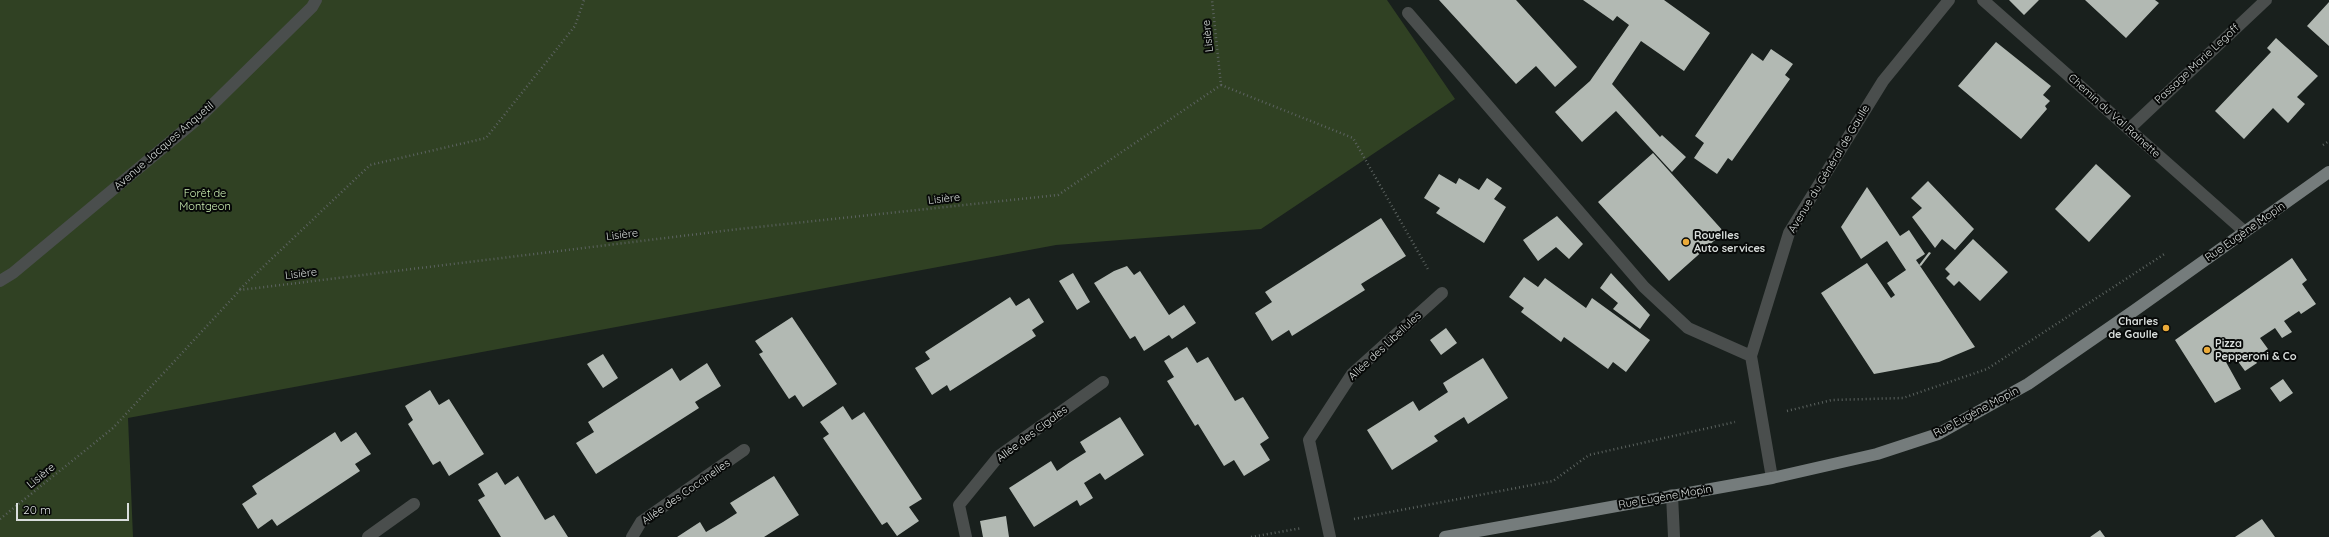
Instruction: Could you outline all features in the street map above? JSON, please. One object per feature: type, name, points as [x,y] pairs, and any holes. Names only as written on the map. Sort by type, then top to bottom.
[{"type":"main road","name":"Rue Eugène Mopin","points":[[1445,537],[1772,478],[1877,454],[1938,434],[2028,384],[2329,172]]},
{"type":"street","name":"Avenue Jacques Anquetil","points":[[0,281],[13,273],[200,117],[312,7],[316,0]]},
{"type":"street","name":"Avenue du Général de Gaulle","points":[[1772,478],[1751,356],[1789,233],[1883,81],[1949,0]]},
{"type":"street","name":"Chemin du Val Rainette","points":[[1984,0],[2245,232]]},
{"type":"street","name":"Passage Marie Legoff","points":[[2129,128],[2266,0]]},
{"type":"street","points":[[1408,14],[1644,287],[1688,328],[1751,356]]},
{"type":"street","name":"Allée des Libellules","points":[[1330,537],[1309,440],[1352,374],[1442,293]]},
{"type":"street","name":"Allée des Cigales","points":[[966,537],[959,505],[999,456],[1103,382]]},
{"type":"street","name":"Allée des Coccinelles","points":[[632,537],[641,522],[744,450]]},
{"type":"street","points":[[1672,495],[1674,537]]},
{"type":"street","points":[[368,537],[414,504]]},
{"type":"path","points":[[240,290],[370,165],[486,138],[576,26],[584,0]]},
{"type":"path","name":"Lisière","points":[[0,520],[113,428],[240,290],[731,230],[1058,195],[1221,85],[1212,0]]},
{"type":"path","points":[[1221,85],[1353,138],[1442,293]]},
{"type":"path","points":[[2322,146],[2329,141]]},
{"type":"path","points":[[1832,400],[1903,398],[1987,368],[2172,249]]},
{"type":"path","points":[[1251,537],[1328,524],[1553,481],[1589,455],[1710,427]]},
{"type":"green space","name":"Forêt de Montgeon","points":[[0,0],[1387,0],[1455,99],[1261,229],[1056,245],[128,418],[133,537],[0,537]]},
{"type":"building","points":[[1439,0],[1516,0],[1577,67],[1555,87],[1536,66],[1516,84]]},
{"type":"building","points":[[1583,0],[1664,0],[1710,33],[1684,71],[1641,41],[1612,84],[1660,137],[1662,135],[1686,157],[1672,172],[1616,111],[1582,142],[1555,112],[1590,81],[1629,25],[1617,16],[1613,21]]},
{"type":"building","points":[[2009,0],[2039,0],[2024,15]]},
{"type":"building","points":[[2085,0],[2155,0],[2159,3],[2126,38]]},
{"type":"building","points":[[2329,2],[2329,46],[2307,26]]},
{"type":"building","points":[[2276,38],[2318,76],[2297,97],[2305,104],[2288,123],[2273,108],[2244,139],[2215,111],[2271,52],[2267,48]]},
{"type":"building","points":[[1996,42],[2051,86],[2043,95],[2050,101],[2045,106],[2047,109],[2021,139],[1958,86]]},
{"type":"building","points":[[1771,49],[1793,64],[1785,75],[1790,79],[1732,161],[1728,158],[1717,174],[1694,158],[1704,143],[1695,136],[1752,53],[1763,61]]},
{"type":"building","points":[[1653,153],[1724,232],[1669,281],[1598,202]]},
{"type":"building","points":[[2096,164],[2131,196],[2089,242],[2055,209]]},
{"type":"building","points":[[1439,174],[1456,184],[1459,178],[1479,190],[1487,178],[1502,188],[1494,199],[1506,207],[1484,243],[1436,213],[1440,208],[1424,198]]},
{"type":"building","points":[[1928,181],[1974,229],[1955,250],[1942,239],[1935,248],[1912,217],[1922,208],[1911,198]]},
{"type":"building","points":[[1867,187],[1900,236],[1909,230],[1925,254],[1916,260],[1975,347],[1939,362],[1874,374],[1821,293],[1867,263],[1891,298],[1895,295],[1887,283],[1906,270],[1887,241],[1861,259],[1841,227]]},
{"type":"building","points":[[1557,216],[1583,244],[1569,259],[1556,247],[1538,261],[1523,240]]},
{"type":"building","points":[[1381,218],[1406,256],[1361,284],[1365,290],[1292,336],[1289,330],[1272,341],[1255,313],[1272,302],[1265,292]]},
{"type":"building","points":[[1973,239],[2008,272],[1980,301],[1959,281],[1954,286],[1946,278],[1950,274],[1945,269]]},
{"type":"building","points":[[1929,252],[1931,253],[1921,266],[1919,265]]},
{"type":"building","points":[[2292,258],[2307,280],[2302,284],[2316,304],[2301,314],[2299,311],[2284,321],[2292,332],[2282,338],[2275,328],[2260,338],[2268,349],[2254,359],[2257,363],[2245,371],[2234,356],[2226,362],[2241,389],[2215,403],[2175,340]]},
{"type":"building","points":[[1127,266],[1134,275],[1140,271],[1169,315],[1184,305],[1196,323],[1172,339],[1169,335],[1144,351],[1135,336],[1130,339],[1094,283],[1114,271]]},
{"type":"building","points":[[1073,273],[1090,302],[1077,310],[1059,281]]},
{"type":"building","points":[[1611,273],[1650,315],[1640,329],[1613,309],[1618,303],[1600,288]]},
{"type":"building","points":[[1524,277],[1538,287],[1545,278],[1586,308],[1592,298],[1650,340],[1626,372],[1613,362],[1608,369],[1564,337],[1561,342],[1521,312],[1524,308],[1509,297]]},
{"type":"building","points":[[1010,297],[1016,306],[1029,298],[1044,322],[1032,330],[1036,336],[950,391],[947,385],[932,395],[915,368],[930,359],[925,352]]},
{"type":"building","points":[[792,317],[837,384],[803,407],[795,395],[789,399],[759,354],[763,352],[755,341]]},
{"type":"building","points":[[1446,328],[1457,343],[1441,355],[1430,340]]},
{"type":"building","points":[[1187,347],[1197,363],[1208,357],[1235,401],[1243,397],[1269,438],[1260,444],[1270,460],[1244,476],[1234,460],[1224,466],[1198,424],[1195,426],[1167,381],[1174,377],[1164,361]]},
{"type":"building","points":[[603,354],[618,378],[603,388],[587,364]]},
{"type":"building","points":[[1483,358],[1508,398],[1468,424],[1464,417],[1434,436],[1438,441],[1392,470],[1367,430],[1413,401],[1419,411],[1448,392],[1443,383]]},
{"type":"building","points":[[707,363],[721,386],[695,402],[699,408],[596,474],[576,443],[594,432],[588,422],[672,368],[680,381]]},
{"type":"building","points":[[2283,379],[2293,393],[2280,402],[2270,388]]},
{"type":"building","points":[[430,390],[439,405],[449,399],[484,454],[449,476],[440,461],[433,465],[408,424],[413,420],[405,406]]},
{"type":"building","points":[[843,406],[852,420],[864,412],[922,499],[909,507],[919,521],[897,536],[887,522],[882,525],[823,438],[829,434],[820,422]]},
{"type":"building","points":[[1120,417],[1144,455],[1105,480],[1100,473],[1084,483],[1093,498],[1080,506],[1077,500],[1034,527],[1009,488],[1051,461],[1057,471],[1086,452],[1080,442]]},
{"type":"building","points":[[335,432],[341,442],[356,432],[371,454],[355,464],[360,471],[277,526],[272,519],[258,529],[242,504],[257,494],[252,486]]},
{"type":"building","points":[[497,472],[505,485],[518,476],[545,520],[554,515],[568,537],[501,537],[478,500],[485,496],[478,484]]},
{"type":"building","points":[[774,476],[799,515],[764,537],[677,537],[700,522],[706,532],[723,522],[737,513],[730,503]]},
{"type":"building","points":[[1006,516],[1009,537],[983,537],[980,521]]},
{"type":"building","points":[[2262,519],[2275,537],[2235,537]]},
{"type":"building","points":[[2100,530],[2105,537],[2090,537]]},
{"type":"place","name":"Rouelles Auto services","points":[[1686,242]]},
{"type":"place","name":"Charles de Gaulle","points":[[2166,328]]},
{"type":"place","name":"Pizza Pepperoni & Co","points":[[2207,350]]}]
